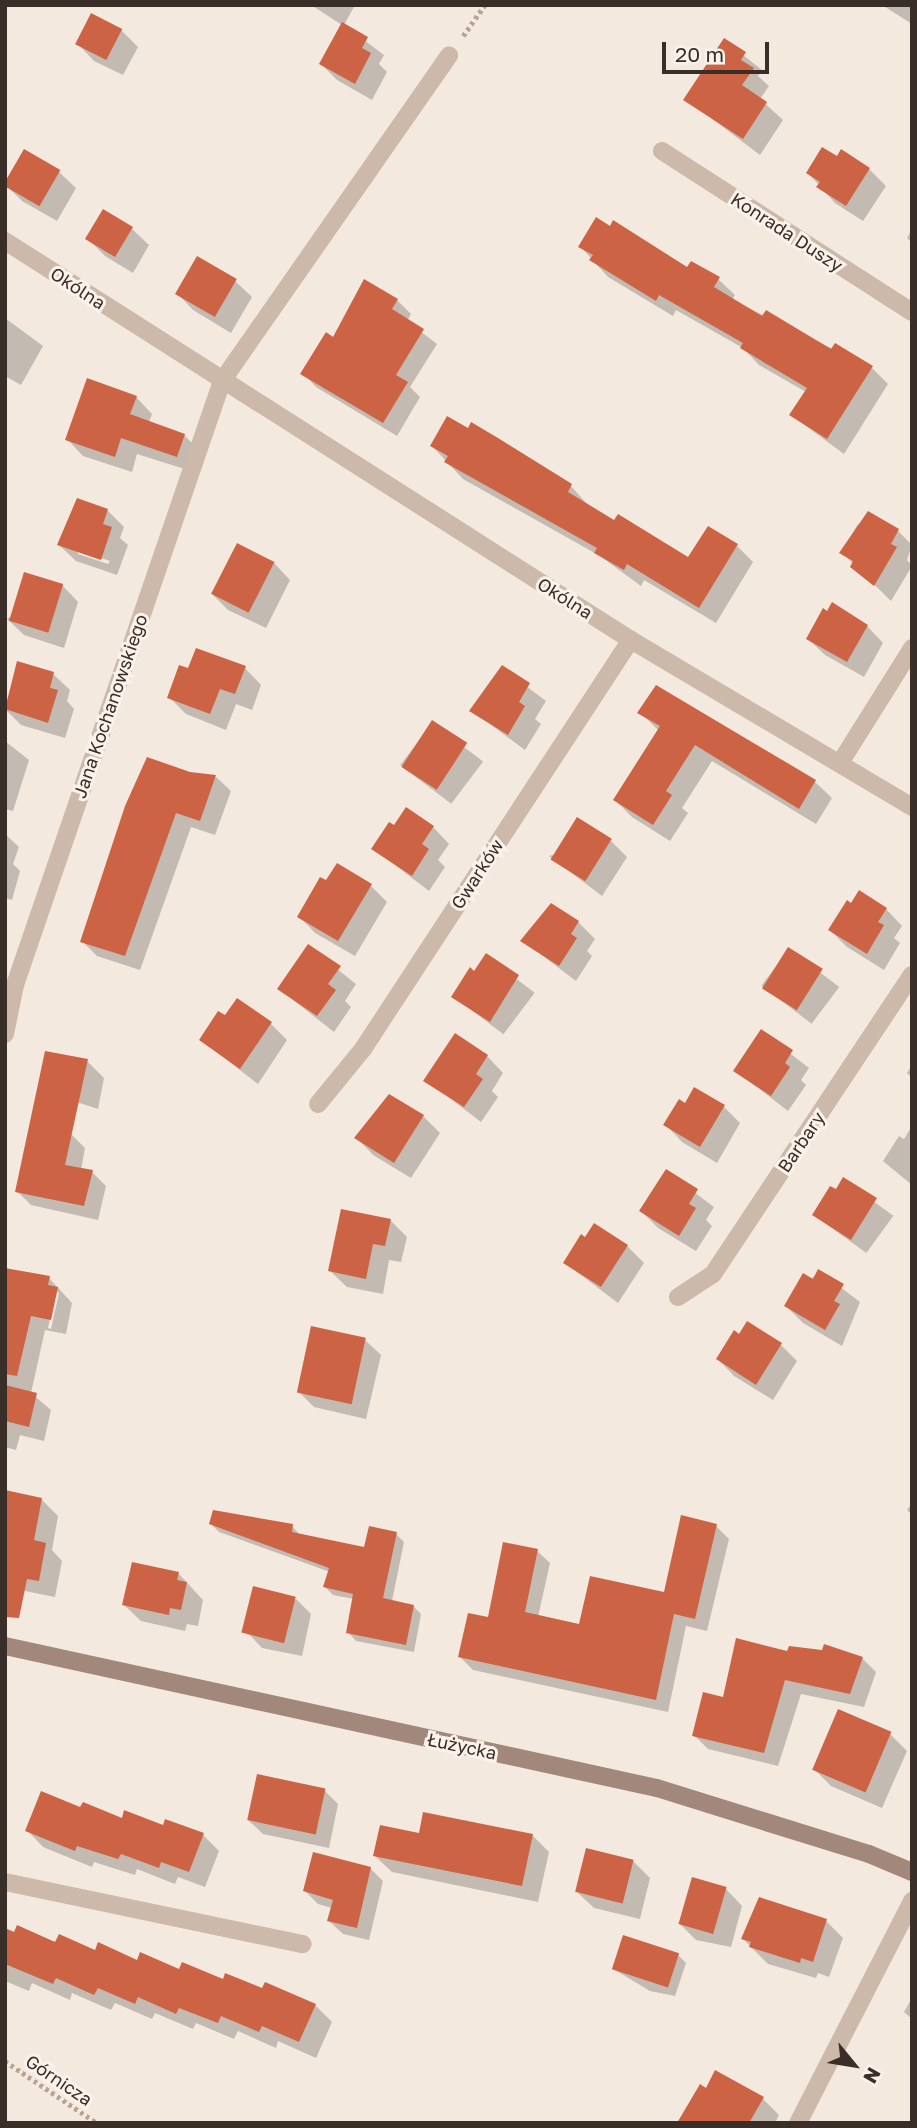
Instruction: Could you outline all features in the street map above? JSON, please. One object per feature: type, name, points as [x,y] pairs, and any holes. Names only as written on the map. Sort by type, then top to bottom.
[{"type":"main road","name":"Łużycka","points":[[5,1646],[657,1788],[869,1854],[912,1872]]},
{"type":"street","points":[[222,381],[449,55]]},
{"type":"street","name":"Konrada Duszy","points":[[662,151],[912,312]]},
{"type":"street","name":"Okólna","points":[[5,241],[631,639],[912,807]]},
{"type":"street","name":"Jana Kochanowskiego","points":[[5,1034],[15,985],[222,381]]},
{"type":"street","name":"Gwarków","points":[[318,1104],[363,1049],[631,639]]},
{"type":"street","points":[[840,763],[912,648]]},
{"type":"street","name":"Barbary","points":[[678,1297],[713,1274],[912,975]]},
{"type":"street","points":[[5,1882],[303,1944]]},
{"type":"street","points":[[798,2123],[912,1901]]},
{"type":"path","points":[[449,55],[485,5]]},
{"type":"path","name":"Górnicza","points":[[5,2061],[97,2123]]},
{"type":"building","points":[[91,13],[122,29],[106,60],[75,44]]},
{"type":"building","points":[[342,22],[368,37],[362,48],[371,53],[355,84],[319,64]]},
{"type":"building","points":[[724,38],[746,52],[741,60],[754,68],[742,85],[767,102],[743,139],[683,100]]},
{"type":"building","points":[[822,147],[837,156],[841,149],[870,168],[846,206],[816,187],[820,182],[806,173]]},
{"type":"building","points":[[24,149],[60,170],[39,206],[5,187]]},
{"type":"building","points":[[103,209],[133,227],[115,257],[85,239]]},
{"type":"building","points":[[596,217],[610,226],[613,220],[687,267],[691,261],[720,277],[714,287],[762,316],[766,310],[831,349],[835,343],[873,366],[827,439],[789,415],[807,388],[740,348],[743,343],[659,295],[656,301],[589,260],[593,255],[578,247]]},
{"type":"building","points":[[197,256],[237,279],[215,317],[175,294]]},
{"type":"building","points":[[364,279],[398,299],[392,309],[424,329],[396,375],[408,382],[383,423],[300,374],[326,332],[333,337]]},
{"type":"building","points":[[87,378],[137,396],[130,414],[185,434],[177,457],[121,438],[115,457],[65,440]]},
{"type":"building","points":[[447,416],[468,428],[471,422],[572,484],[568,492],[614,520],[618,514],[688,557],[708,526],[738,544],[699,608],[627,564],[624,570],[594,553],[597,548],[444,462],[448,456],[430,446]]},
{"type":"building","points":[[77,498],[108,509],[103,524],[112,527],[101,560],[57,545]]},
{"type":"building","points":[[868,511],[899,529],[891,544],[897,547],[874,586],[850,567],[853,561],[839,553]]},
{"type":"building","points":[[237,543],[274,562],[249,613],[211,594]]},
{"type":"building","points":[[24,572],[63,584],[48,633],[9,621]]},
{"type":"building","points":[[832,602],[868,625],[847,662],[806,639],[823,608],[827,611]]},
{"type":"building","points":[[196,648],[246,666],[235,694],[220,689],[210,714],[167,698],[179,665],[188,668]]},
{"type":"building","points":[[17,661],[54,672],[50,688],[58,690],[48,723],[5,709]]},
{"type":"building","points":[[502,665],[530,683],[519,702],[525,706],[508,735],[469,711]]},
{"type":"building","points":[[656,685],[816,780],[799,809],[695,745],[666,791],[672,795],[653,825],[613,800],[660,726],[637,713]]},
{"type":"building","points":[[432,720],[467,743],[437,790],[402,767]]},
{"type":"building","points":[[147,757],[190,772],[216,775],[200,821],[176,813],[125,956],[80,942],[125,806]]},
{"type":"building","points":[[406,807],[434,826],[422,844],[429,849],[412,876],[371,849],[389,822],[394,825]]},
{"type":"building","points":[[577,817],[612,839],[585,881],[551,859]]},
{"type":"building","points":[[337,863],[372,884],[338,941],[297,917],[320,877],[326,880]]},
{"type":"building","points":[[859,890],[887,908],[878,922],[884,925],[867,954],[828,930],[847,900],[851,903]]},
{"type":"building","points":[[551,903],[579,921],[571,934],[577,938],[559,966],[520,941]]},
{"type":"building","points":[[308,944],[341,966],[328,984],[336,990],[317,1016],[277,989]]},
{"type":"building","points":[[788,947],[823,969],[797,1010],[762,989]]},
{"type":"building","points":[[486,953],[519,975],[490,1022],[451,997],[470,967],[474,971]]},
{"type":"building","points":[[237,998],[272,1022],[240,1069],[199,1040],[218,1011],[225,1015]]},
{"type":"building","points":[[761,1029],[793,1050],[785,1063],[790,1067],[771,1096],[733,1071]]},
{"type":"building","points":[[455,1033],[488,1055],[476,1074],[483,1079],[464,1107],[423,1081]]},
{"type":"building","points":[[45,1051],[88,1059],[65,1165],[93,1170],[84,1206],[15,1192]]},
{"type":"building","points":[[694,1087],[725,1105],[700,1147],[663,1125],[679,1099],[685,1103]]},
{"type":"building","points":[[389,1094],[424,1115],[394,1163],[354,1138]]},
{"type":"building","points":[[666,1169],[698,1189],[689,1204],[696,1208],[679,1236],[639,1211]]},
{"type":"building","points":[[843,1177],[877,1198],[851,1240],[812,1215],[830,1186],[836,1189]]},
{"type":"building","points":[[341,1209],[391,1219],[385,1246],[373,1244],[366,1279],[328,1271]]},
{"type":"building","points":[[594,1223],[628,1245],[601,1287],[563,1263],[581,1234],[585,1237]]},
{"type":"building","points":[[5,1268],[50,1276],[48,1285],[58,1287],[51,1320],[31,1316],[17,1376],[5,1374]]},
{"type":"building","points":[[818,1269],[844,1284],[834,1301],[840,1304],[825,1330],[784,1306],[803,1273],[813,1279]]},
{"type":"building","points":[[747,1321],[782,1343],[756,1385],[716,1359],[734,1330],[739,1334]]},
{"type":"building","points":[[311,1326],[366,1338],[352,1404],[297,1393]]},
{"type":"building","points":[[5,1385],[37,1393],[29,1427],[5,1421]]},
{"type":"building","points":[[5,1490],[42,1498],[34,1540],[46,1543],[39,1581],[27,1579],[19,1618],[5,1617]]},
{"type":"building","points":[[213,1510],[293,1524],[292,1532],[364,1547],[369,1526],[397,1532],[383,1598],[414,1605],[406,1645],[346,1633],[353,1594],[323,1587],[329,1568],[209,1524]]},
{"type":"building","points":[[681,1515],[717,1524],[695,1619],[674,1614],[656,1700],[458,1657],[468,1613],[488,1617],[503,1542],[538,1549],[525,1612],[579,1624],[590,1576],[664,1592]]},
{"type":"building","points":[[132,1562],[179,1572],[177,1580],[187,1582],[181,1610],[170,1608],[169,1615],[122,1605]]},
{"type":"building","points":[[253,1586],[296,1597],[284,1643],[241,1633]]},
{"type":"building","points":[[736,1638],[787,1651],[789,1646],[822,1650],[824,1644],[863,1657],[850,1694],[785,1680],[764,1753],[692,1736],[703,1692],[723,1697]]},
{"type":"building","points":[[838,1709],[891,1732],[866,1792],[812,1770]]},
{"type":"building","points":[[257,1774],[325,1789],[316,1835],[247,1820]]},
{"type":"building","points":[[41,1791],[80,1807],[83,1802],[122,1818],[124,1810],[163,1825],[165,1819],[204,1833],[189,1872],[161,1862],[159,1868],[121,1854],[118,1859],[77,1846],[75,1851],[25,1831]]},
{"type":"building","points":[[423,1812],[533,1834],[522,1886],[373,1856],[380,1825],[419,1833]]},
{"type":"building","points":[[586,1848],[634,1860],[623,1904],[575,1892]]},
{"type":"building","points":[[313,1852],[371,1867],[357,1928],[327,1921],[333,1900],[303,1891]]},
{"type":"building","points":[[692,1877],[727,1887],[713,1934],[678,1924]]},
{"type":"building","points":[[759,1897],[827,1919],[813,1962],[801,1958],[800,1963],[749,1947],[751,1942],[741,1939]]},
{"type":"building","points":[[17,1925],[55,1942],[59,1934],[95,1950],[98,1942],[137,1960],[140,1952],[179,1969],[182,1962],[223,1979],[225,1973],[262,1988],[265,1982],[316,2004],[299,2042],[262,2026],[259,2032],[221,2016],[218,2023],[179,2008],[176,2014],[138,1997],[135,2004],[98,1988],[94,1995],[56,1978],[53,1984],[5,1964],[5,1928],[14,1932]]},
{"type":"building","points":[[623,1935],[679,1953],[668,1987],[612,1969]]},
{"type":"building","points":[[715,2070],[764,2097],[749,2123],[677,2123],[700,2084],[706,2088]]}]
